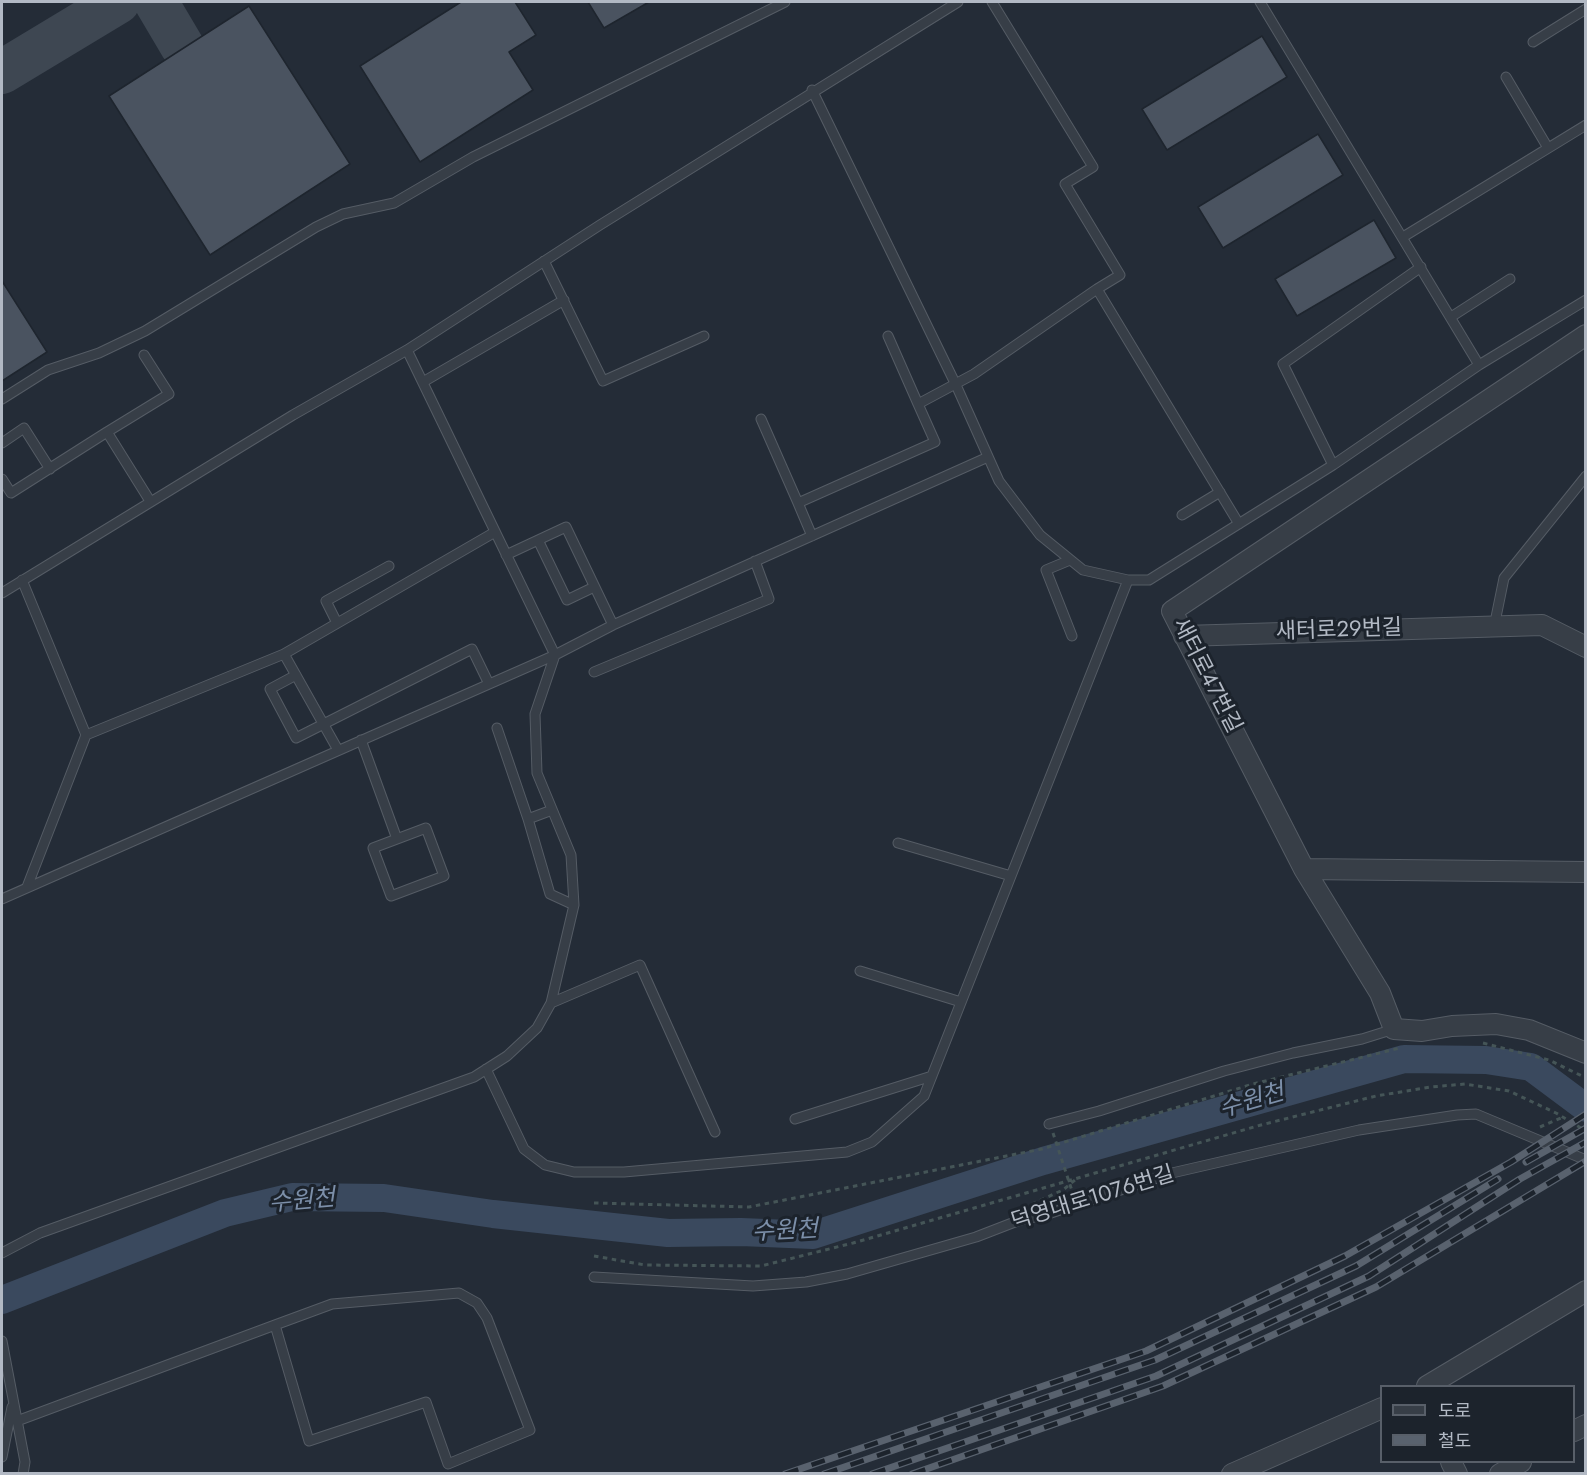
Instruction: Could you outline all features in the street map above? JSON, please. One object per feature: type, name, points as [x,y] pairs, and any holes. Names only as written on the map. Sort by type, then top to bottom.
[{"type":"street","name":"새터로47번길","points":[[1394,1029],[1380,993],[1304,869],[1172,611],[1586,335]]},
{"type":"street","name":"새터로29번길","points":[[1184,636],[1542,625],[1586,647]]},
{"type":"street","points":[[1304,869],[1586,872]]},
{"type":"street","points":[[1394,1029],[1422,1031],[1452,1026],[1496,1024],[1529,1030],[1586,1053]]},
{"type":"street","points":[[1429,1385],[1586,1291]]},
{"type":"street","points":[[1232,1473],[1380,1409]]},
{"type":"street","points":[[1500,1473],[1518,1463]]},
{"type":"lane","points":[[2,399],[48,370],[99,353],[146,331],[315,227],[343,214],[394,203],[473,157],[785,2]]},
{"type":"lane","points":[[2,593],[150,501],[407,350],[812,90],[958,2]]},
{"type":"lane","points":[[918,404],[956,385],[1120,275],[1065,184],[1093,167],[992,2]]},
{"type":"lane","points":[[1260,2],[1479,365]]},
{"type":"lane","points":[[1533,42],[1586,9]]},
{"type":"lane","points":[[1506,77],[1548,148]]},
{"type":"lane","points":[[812,90],[956,385],[999,481],[1040,535],[1083,570],[1128,580],[1149,580],[1333,465],[1479,365],[1586,300]]},
{"type":"lane","points":[[1402,237],[1586,125]]},
{"type":"lane","points":[[544,261],[603,381],[704,336]]},
{"type":"lane","points":[[1333,465],[1282,364],[1420,267]]},
{"type":"lane","points":[[1451,317],[1510,279]]},
{"type":"lane","points":[[1097,289],[1239,524]]},
{"type":"lane","points":[[423,382],[564,300]]},
{"type":"lane","points":[[798,503],[935,442],[888,336]]},
{"type":"lane","points":[[2,1253],[40,1233],[474,1077],[507,1056],[537,1028],[551,1003],[574,905],[571,855],[537,773],[535,714],[555,655],[407,350]]},
{"type":"lane","points":[[2,478],[11,493],[169,394],[144,355]]},
{"type":"lane","points":[[761,419],[812,536]]},
{"type":"lane","points":[[2,442],[24,428],[50,469]]},
{"type":"lane","points":[[107,432],[150,501]]},
{"type":"lane","points":[[2,898],[555,655],[613,625],[988,458]]},
{"type":"lane","points":[[1494,627],[1504,578],[1586,476]]},
{"type":"lane","points":[[1182,515],[1220,492]]},
{"type":"lane","points":[[506,555],[566,526],[613,625]]},
{"type":"lane","points":[[86,735],[284,654],[495,532]]},
{"type":"lane","points":[[538,540],[567,600],[594,587]]},
{"type":"lane","points":[[1070,560],[1046,570],[1072,636]]},
{"type":"lane","points":[[594,672],[769,599],[755,561]]},
{"type":"lane","points":[[337,623],[326,601],[389,566]]},
{"type":"lane","points":[[22,580],[86,735],[27,887]]},
{"type":"lane","points":[[486,1069],[524,1149],[545,1165],[574,1172],[624,1172],[847,1152],[872,1142],[901,1119],[924,1096],[1128,580]]},
{"type":"lane","points":[[296,675],[270,689],[296,738],[472,649],[489,684]]},
{"type":"lane","points":[[284,654],[338,750]]},
{"type":"lane","points":[[497,728],[528,819],[550,894],[574,905]]},
{"type":"lane","points":[[361,740],[397,839]]},
{"type":"lane","points":[[528,819],[552,810]]},
{"type":"lane","points":[[426,828],[444,876],[391,896],[373,848],[397,839],[426,828]]},
{"type":"lane","points":[[898,843],[1011,876]]},
{"type":"lane","points":[[551,1003],[640,965],[715,1132]]},
{"type":"lane","points":[[860,971],[961,1002]]},
{"type":"lane","points":[[1051,1128],[1224,1071],[1293,1053],[1362,1039],[1394,1029]]},
{"type":"lane","points":[[795,1119],[932,1076]]},
{"type":"lane","name":"덕영대로1076번길","points":[[594,1277],[753,1286],[806,1282],[847,1274],[976,1237],[1020,1220],[1048,1214],[1172,1173],[1368,1128],[1476,1114],[1586,1160]]},
{"type":"lane","points":[[17,1421],[275,1325],[332,1304],[459,1293],[477,1303],[487,1318],[530,1430],[448,1464],[426,1402],[309,1441],[275,1325]]},
{"type":"lane","points":[[2,1343],[6,1390],[13,1402],[25,1462],[23,1473]]},
{"type":"lane","points":[[2,1457],[13,1402]]},
{"type":"path","points":[[1478,1042],[1549,1060],[1586,1078]]},
{"type":"path","points":[[594,1203],[749,1207],[1042,1149],[1253,1083],[1389,1050],[1411,1047]]},
{"type":"path","points":[[594,1256],[645,1265],[761,1266],[853,1243],[1261,1125],[1376,1096],[1431,1087],[1465,1083],[1509,1091],[1563,1117],[1586,1131]]},
{"type":"path","points":[[1521,1133],[1563,1117]]},
{"type":"path","points":[[1051,1128],[1074,1197]]},
{"type":"path","points":[[1020,1220],[1021,1211],[1026,1207],[1063,1190],[1077,1178]]},
{"type":"building","points":[[461,2],[515,2],[536,35],[509,52],[533,90],[420,162],[360,66]]},
{"type":"building","points":[[588,2],[649,2],[604,28]]},
{"type":"building","points":[[249,6],[350,164],[210,255],[109,96]]},
{"type":"building","points":[[1262,36],[1287,77],[1167,150],[1142,109]]},
{"type":"building","points":[[1318,134],[1343,175],[1223,248],[1198,207]]},
{"type":"building","points":[[1374,220],[1396,258],[1297,316],[1275,279]]},
{"type":"building","points":[[2,281],[47,352],[2,381]]},
{"type":"waterway","name":"수원천","points":[[2,1300],[225,1213],[292,1197],[384,1198],[493,1214],[668,1233],[741,1232],[813,1235],[1043,1161],[1404,1059],[1486,1060],[1531,1067],[1586,1108]]},
{"type":"taxiway","points":[[2,72],[118,2]]},
{"type":"taxiway","points":[[156,2],[182,46]]},
{"type":"railway","points":[[785,1474],[1146,1351],[1345,1256],[1511,1162],[1586,1114]]},
{"type":"railway","points":[[1526,1162],[1586,1128]]},
{"type":"railway","points":[[872,1474],[1156,1376],[1369,1276],[1520,1179],[1586,1142]]},
{"type":"railway","points":[[912,1474],[1163,1386],[1376,1287],[1586,1161]]},
{"type":"railway","points":[[824,1474],[1155,1360],[1356,1266],[1498,1179]]}]
